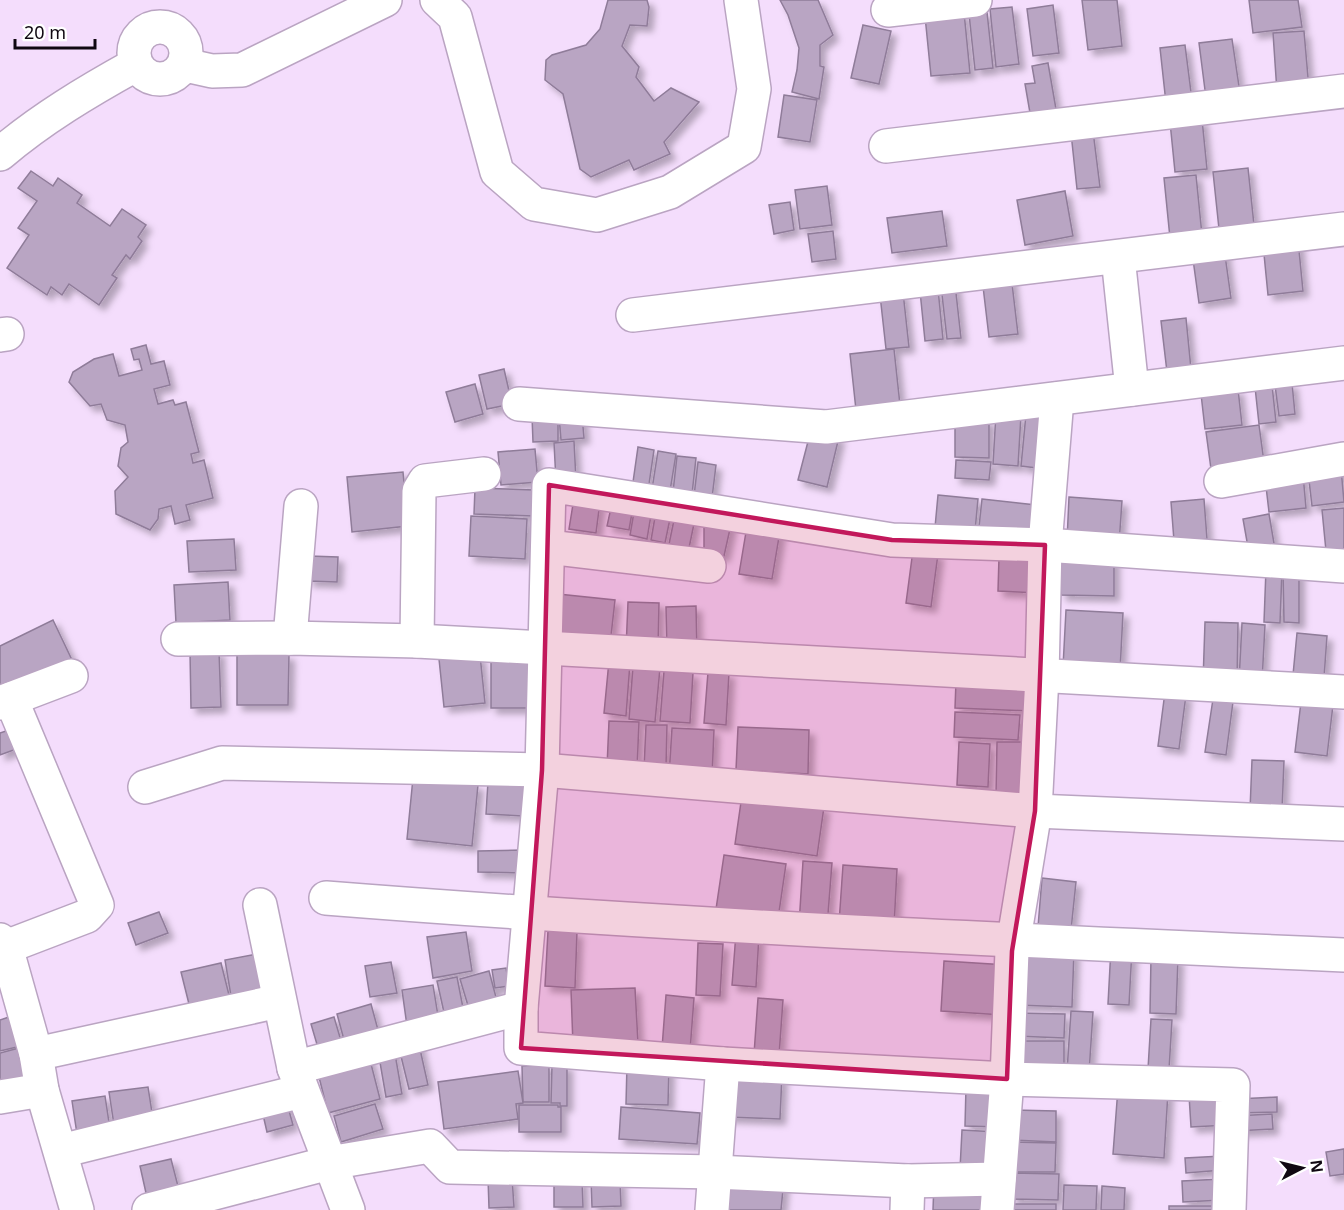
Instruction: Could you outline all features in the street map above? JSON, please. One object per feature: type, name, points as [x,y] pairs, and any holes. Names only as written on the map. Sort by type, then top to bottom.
[{"type":"street","points":[[185,65],[212,71],[242,70],[385,0]]},
{"type":"street","points":[[437,0],[455,17],[497,172],[534,204],[597,215],[670,192],[744,147],[754,89],[741,0]]},
{"type":"street","points":[[888,10],[975,0]]},
{"type":"street","points":[[152,27],[168,27],[181,36],[187,50],[185,65],[175,76],[160,81],[146,76],[135,65],[133,50],[139,36],[152,27]]},
{"type":"street","points":[[0,154],[25,132],[77,98],[135,65]]},
{"type":"street","points":[[886,146],[1344,91]]},
{"type":"street","points":[[633,315],[1344,229]]},
{"type":"street","points":[[1118,257],[1132,390]]},
{"type":"street","points":[[519,404],[826,428],[1344,363]]},
{"type":"street","points":[[149,1210],[329,1164],[430,1146],[450,1167],[715,1172],[908,1196],[998,1194],[1014,940],[1035,811],[1042,676],[1044,545],[1057,399]]},
{"type":"street","points":[[1221,481],[1344,459]]},
{"type":"street","points":[[417,641],[419,491],[425,481],[484,474]]},
{"type":"street","points":[[1229,1210],[1233,1085],[1007,1078],[723,1064],[521,1048],[521,1008],[542,770],[549,485],[892,540],[1044,545],[1344,566]]},
{"type":"street","points":[[290,638],[301,506]]},
{"type":"street","points":[[548,547],[709,566]]},
{"type":"street","points":[[178,639],[290,638],[417,641],[1344,692]]},
{"type":"street","points":[[71,676],[6,701],[97,905],[87,916],[3,943],[36,1054],[42,1090],[77,1210]]},
{"type":"street","points":[[145,787],[222,763],[542,770],[1035,811],[1344,824]]},
{"type":"street","points":[[326,898],[530,914],[1344,955]]},
{"type":"street","points":[[260,905],[279,1001],[298,1079],[348,1210]]},
{"type":"street","points":[[36,1054],[279,1001]]},
{"type":"street","points":[[61,1151],[521,1008]]},
{"type":"street","points":[[712,1210],[723,1064]]},
{"type":"street","points":[[0,1097],[42,1090]]},
{"type":"highlighted area","points":[[549,485],[892,540],[1045,545],[1035,811],[1012,951],[1007,1079],[521,1048],[542,770]]},
{"type":"building","points":[[608,0],[647,0],[649,7],[647,26],[630,25],[622,46],[639,67],[636,77],[654,101],[671,88],[699,102],[664,142],[670,154],[634,170],[629,160],[591,177],[580,169],[563,94],[545,80],[546,60],[552,55],[586,45],[600,29]]},
{"type":"building","points":[[780,0],[818,0],[833,35],[820,45],[820,66],[824,67],[819,99],[792,92],[799,48],[788,15]]},
{"type":"building","points":[[1082,0],[1117,0],[1122,46],[1088,50]]},
{"type":"building","points":[[1249,0],[1298,0],[1302,27],[1253,33]]},
{"type":"building","points":[[1053,5],[1059,53],[1033,56],[1027,9]]},
{"type":"building","points":[[1012,7],[1019,64],[996,67],[990,9]]},
{"type":"building","points":[[964,12],[970,73],[931,76],[925,16]]},
{"type":"building","points":[[987,12],[993,68],[975,70],[969,14]]},
{"type":"building","points":[[863,25],[891,31],[879,84],[851,78]]},
{"type":"building","points":[[1304,31],[1309,89],[1277,92],[1273,33]]},
{"type":"building","points":[[1232,39],[1240,93],[1206,98],[1199,43]]},
{"type":"building","points":[[1185,45],[1192,100],[1166,103],[1160,48]]},
{"type":"building","points":[[1048,63],[1056,109],[1030,113],[1025,84],[1035,83],[1032,66]]},
{"type":"building","points":[[784,95],[817,100],[810,142],[778,137]]},
{"type":"building","points":[[1202,119],[1207,169],[1175,172],[1170,122]]},
{"type":"building","points":[[1093,131],[1100,187],[1077,189],[1071,133]]},
{"type":"building","points":[[1248,168],[1254,225],[1219,229],[1213,172]]},
{"type":"building","points":[[31,171],[53,186],[58,178],[82,195],[77,203],[110,226],[122,209],[146,225],[138,237],[142,241],[130,259],[126,255],[112,275],[117,278],[99,305],[69,284],[62,295],[51,287],[47,295],[7,268],[29,235],[18,228],[37,201],[18,188]]},
{"type":"building","points":[[1196,175],[1202,235],[1170,238],[1164,178]]},
{"type":"building","points":[[827,186],[832,225],[800,229],[795,190]]},
{"type":"building","points":[[1065,191],[1073,236],[1025,245],[1017,200]]},
{"type":"building","points":[[790,202],[794,230],[774,234],[769,205]]},
{"type":"building","points":[[942,211],[947,246],[892,253],[887,218]]},
{"type":"building","points":[[833,231],[836,259],[812,262],[808,234]]},
{"type":"building","points":[[1298,240],[1303,291],[1268,295],[1263,244]]},
{"type":"building","points":[[1224,248],[1231,298],[1199,303],[1192,252]]},
{"type":"building","points":[[1011,275],[1018,334],[989,337],[982,278]]},
{"type":"building","points":[[955,284],[961,338],[947,339],[941,286]]},
{"type":"building","points":[[938,289],[943,339],[925,341],[920,291]]},
{"type":"building","points":[[903,292],[909,347],[886,349],[880,295]]},
{"type":"building","points":[[1186,318],[1191,369],[1167,372],[1161,321]]},
{"type":"building","points":[[146,345],[151,364],[164,361],[170,385],[154,389],[158,404],[173,400],[175,405],[186,402],[199,452],[191,454],[193,463],[204,460],[213,498],[186,505],[190,520],[175,524],[171,506],[159,509],[158,519],[150,530],[116,514],[115,491],[128,477],[118,466],[121,448],[128,442],[125,425],[107,420],[101,404],[90,406],[69,382],[73,372],[94,359],[113,354],[119,376],[142,370],[139,359],[134,360],[131,349]]},
{"type":"building","points":[[894,349],[900,405],[856,410],[850,354]]},
{"type":"building","points":[[504,369],[512,404],[487,409],[479,375]]},
{"type":"building","points":[[1292,383],[1295,414],[1279,416],[1275,385]]},
{"type":"building","points":[[475,384],[483,414],[455,422],[446,392]]},
{"type":"building","points":[[1272,385],[1276,422],[1259,424],[1255,387]]},
{"type":"building","points":[[1238,389],[1242,425],[1205,429],[1201,394]]},
{"type":"building","points":[[996,413],[1021,415],[1018,466],[993,464]]},
{"type":"building","points":[[1026,414],[1051,416],[1045,469],[1021,466]]},
{"type":"building","points":[[582,415],[584,438],[561,440],[559,416]]},
{"type":"building","points":[[532,416],[558,416],[558,441],[533,442]]},
{"type":"building","points":[[955,419],[989,419],[989,458],[955,457]]},
{"type":"building","points":[[1259,425],[1264,462],[1211,469],[1206,432]]},
{"type":"building","points":[[811,430],[839,437],[827,487],[798,480]]},
{"type":"building","points":[[574,441],[576,480],[556,481],[554,443]]},
{"type":"building","points":[[638,447],[654,450],[649,484],[633,482]]},
{"type":"building","points":[[535,449],[538,482],[501,485],[498,452]]},
{"type":"building","points":[[658,451],[676,454],[670,491],[652,489]]},
{"type":"building","points":[[677,456],[696,458],[692,494],[673,492]]},
{"type":"building","points":[[956,460],[991,462],[989,480],[955,478]]},
{"type":"building","points":[[698,462],[716,465],[712,498],[694,496]]},
{"type":"building","points":[[1341,468],[1344,502],[1312,506],[1308,472]]},
{"type":"building","points":[[403,472],[408,526],[352,532],[347,477]]},
{"type":"building","points":[[1303,474],[1306,508],[1269,512],[1265,478]]},
{"type":"building","points":[[475,488],[534,490],[533,516],[474,514]]},
{"type":"building","points":[[938,495],[978,499],[974,542],[934,538]]},
{"type":"building","points":[[1069,497],[1122,501],[1119,544],[1067,541]]},
{"type":"building","points":[[574,498],[600,502],[596,533],[569,529]]},
{"type":"building","points":[[982,499],[1045,506],[1042,543],[978,536]]},
{"type":"building","points":[[1204,499],[1207,539],[1174,541],[1171,502]]},
{"type":"building","points":[[612,503],[633,507],[629,530],[607,526]]},
{"type":"building","points":[[635,506],[652,509],[647,539],[630,535]]},
{"type":"building","points":[[1344,508],[1344,550],[1326,551],[1322,510]]},
{"type":"building","points":[[656,511],[671,514],[665,543],[651,540]]},
{"type":"building","points":[[704,514],[732,520],[724,556],[704,555]]},
{"type":"building","points":[[1269,514],[1275,549],[1249,553],[1243,519]]},
{"type":"building","points":[[675,515],[695,519],[689,548],[669,544]]},
{"type":"building","points":[[471,516],[527,519],[525,559],[469,556]]},
{"type":"building","points":[[747,526],[780,531],[772,579],[739,574]]},
{"type":"building","points":[[234,539],[236,570],[189,572],[187,541]]},
{"type":"building","points":[[913,550],[938,554],[931,607],[906,603]]},
{"type":"building","points":[[309,556],[338,557],[337,582],[308,581]]},
{"type":"building","points":[[999,557],[1037,558],[1036,593],[998,591]]},
{"type":"building","points":[[1061,557],[1114,558],[1114,596],[1061,595]]},
{"type":"building","points":[[1266,569],[1282,570],[1280,623],[1264,622]]},
{"type":"building","points":[[1283,571],[1299,571],[1299,623],[1284,622]]},
{"type":"building","points":[[228,582],[230,620],[176,623],[174,585]]},
{"type":"building","points":[[558,594],[615,600],[610,645],[553,639]]},
{"type":"building","points":[[628,602],[659,603],[658,650],[626,649]]},
{"type":"building","points":[[696,606],[697,652],[667,653],[666,607]]},
{"type":"building","points":[[1066,610],[1123,613],[1120,671],[1063,667]]},
{"type":"building","points":[[53,620],[72,660],[3,692],[0,685],[0,646]]},
{"type":"building","points":[[1205,622],[1238,623],[1237,683],[1203,682]]},
{"type":"building","points":[[1242,623],[1265,625],[1262,682],[1239,681]]},
{"type":"building","points":[[1297,633],[1327,636],[1324,678],[1293,675]]},
{"type":"building","points":[[219,651],[221,707],[191,708],[190,652]]},
{"type":"building","points":[[237,654],[289,655],[288,705],[237,705]]},
{"type":"building","points":[[480,655],[485,703],[444,707],[439,659]]},
{"type":"building","points":[[491,660],[534,660],[533,708],[491,708]]},
{"type":"building","points":[[609,661],[630,663],[626,716],[604,713]]},
{"type":"building","points":[[633,666],[660,668],[655,722],[629,719]]},
{"type":"building","points":[[664,671],[693,673],[690,723],[660,721]]},
{"type":"building","points":[[708,672],[729,673],[726,725],[704,723]]},
{"type":"building","points":[[956,681],[1032,684],[1031,711],[955,708]]},
{"type":"building","points":[[1165,692],[1186,695],[1179,749],[1158,746]]},
{"type":"building","points":[[1213,699],[1233,702],[1226,755],[1205,752]]},
{"type":"building","points":[[1301,702],[1333,705],[1327,756],[1295,752]]},
{"type":"building","points":[[955,712],[1020,715],[1018,740],[954,737]]},
{"type":"building","points":[[609,721],[639,722],[637,769],[607,767]]},
{"type":"building","points":[[646,725],[667,725],[666,768],[644,768]]},
{"type":"building","points":[[738,727],[809,730],[808,774],[736,770]]},
{"type":"building","points":[[672,728],[714,730],[712,778],[669,776]]},
{"type":"building","points":[[12,729],[19,748],[0,755],[0,733]]},
{"type":"building","points":[[959,742],[990,744],[988,787],[957,785]]},
{"type":"building","points":[[997,742],[1031,742],[1030,794],[996,794]]},
{"type":"building","points":[[1252,760],[1284,761],[1282,811],[1250,810]]},
{"type":"building","points":[[413,778],[478,785],[472,846],[407,839]]},
{"type":"building","points":[[488,781],[524,784],[522,816],[486,814]]},
{"type":"building","points":[[742,795],[824,807],[817,856],[735,844]]},
{"type":"building","points":[[522,850],[522,873],[478,872],[478,851]]},
{"type":"building","points":[[724,855],[786,864],[777,926],[715,916]]},
{"type":"building","points":[[803,861],[832,863],[827,927],[799,925]]},
{"type":"building","points":[[843,865],[897,869],[894,927],[839,923]]},
{"type":"building","points":[[1042,878],[1076,882],[1071,930],[1038,927]]},
{"type":"building","points":[[159,912],[168,933],[136,945],[128,923]]},
{"type":"building","points":[[548,931],[577,932],[575,988],[545,986]]},
{"type":"building","points":[[466,932],[472,971],[433,978],[427,937]]},
{"type":"building","points":[[736,933],[759,935],[756,987],[732,985]]},
{"type":"building","points":[[698,943],[723,944],[720,996],[696,995]]},
{"type":"building","points":[[1017,948],[1074,951],[1072,1007],[1015,1005]]},
{"type":"building","points":[[1111,948],[1132,949],[1129,1005],[1108,1004]]},
{"type":"building","points":[[262,953],[269,996],[232,1002],[225,960]]},
{"type":"building","points":[[1151,957],[1178,958],[1176,1014],[1150,1013]]},
{"type":"building","points":[[944,961],[1007,965],[1003,1015],[941,1011]]},
{"type":"building","points":[[391,962],[397,993],[370,997],[365,966]]},
{"type":"building","points":[[221,963],[232,1007],[192,1016],[181,972]]},
{"type":"building","points":[[506,968],[509,986],[495,988],[492,970]]},
{"type":"building","points":[[489,971],[497,1001],[469,1009],[460,979]]},
{"type":"building","points":[[457,977],[464,1013],[445,1017],[437,981]]},
{"type":"building","points":[[433,985],[439,1022],[407,1026],[402,990]]},
{"type":"building","points":[[635,988],[638,1043],[573,1046],[571,990]]},
{"type":"building","points":[[666,995],[694,998],[690,1051],[662,1048]]},
{"type":"building","points":[[758,998],[783,1000],[779,1056],[754,1054]]},
{"type":"building","points":[[371,1004],[381,1041],[347,1051],[337,1014]]},
{"type":"building","points":[[1071,1011],[1093,1012],[1089,1073],[1067,1071]]},
{"type":"building","points":[[1016,1013],[1065,1014],[1064,1038],[1015,1036]]},
{"type":"building","points":[[9,1017],[17,1047],[0,1051],[0,1020]]},
{"type":"building","points":[[334,1017],[344,1051],[321,1058],[311,1024]]},
{"type":"building","points":[[1151,1019],[1172,1020],[1169,1070],[1148,1069]]},
{"type":"building","points":[[418,1040],[428,1085],[409,1089],[398,1044]]},
{"type":"building","points":[[1016,1041],[1064,1041],[1064,1070],[1016,1070]]},
{"type":"building","points":[[19,1048],[28,1081],[0,1089],[0,1053]]},
{"type":"building","points":[[394,1048],[402,1094],[386,1097],[378,1051]]},
{"type":"building","points":[[369,1056],[380,1099],[328,1113],[317,1069]]},
{"type":"building","points":[[549,1065],[549,1102],[523,1102],[522,1066]]},
{"type":"building","points":[[552,1065],[567,1065],[567,1106],[551,1103]]},
{"type":"building","points":[[627,1065],[669,1066],[668,1105],[626,1104]]},
{"type":"building","points":[[518,1071],[523,1103],[516,1104],[518,1119],[444,1129],[438,1082]]},
{"type":"building","points":[[726,1073],[782,1075],[780,1119],[725,1117]]},
{"type":"building","points":[[148,1087],[153,1119],[114,1125],[109,1092]]},
{"type":"building","points":[[966,1087],[1001,1088],[1000,1127],[965,1126]]},
{"type":"building","points":[[1118,1088],[1168,1092],[1164,1158],[1113,1154]]},
{"type":"building","points":[[1227,1093],[1229,1125],[1191,1127],[1189,1095]]},
{"type":"building","points":[[105,1096],[110,1129],[77,1134],[72,1101]]},
{"type":"building","points":[[1277,1097],[1277,1112],[1237,1113],[1237,1099]]},
{"type":"building","points":[[286,1100],[293,1125],[267,1132],[261,1106]]},
{"type":"building","points":[[375,1104],[383,1129],[341,1142],[334,1116]]},
{"type":"building","points":[[519,1105],[558,1105],[561,1107],[561,1132],[519,1132]]},
{"type":"building","points":[[621,1107],[700,1113],[697,1144],[619,1139]]},
{"type":"building","points":[[1013,1110],[1056,1111],[1056,1142],[1012,1140]]},
{"type":"building","points":[[1272,1114],[1273,1129],[1235,1131],[1234,1116]]},
{"type":"building","points":[[962,1130],[997,1132],[996,1170],[960,1169]]},
{"type":"building","points":[[1010,1142],[1056,1143],[1055,1172],[1009,1172]]},
{"type":"building","points":[[1344,1149],[1344,1174],[1330,1176],[1326,1152]]},
{"type":"building","points":[[1222,1156],[1223,1170],[1186,1173],[1185,1158]]},
{"type":"building","points":[[171,1159],[180,1194],[148,1202],[140,1166]]},
{"type":"building","points":[[1012,1173],[1059,1174],[1058,1200],[1011,1199]]},
{"type":"building","points":[[729,1174],[784,1179],[781,1210],[726,1210]]},
{"type":"building","points":[[512,1177],[514,1207],[489,1208],[488,1178]]},
{"type":"building","points":[[582,1178],[583,1207],[554,1207],[554,1179]]},
{"type":"building","points":[[620,1179],[621,1206],[592,1207],[591,1180]]},
{"type":"building","points":[[1222,1179],[1223,1200],[1183,1202],[1182,1181]]},
{"type":"building","points":[[934,1182],[989,1185],[988,1210],[933,1210]]},
{"type":"building","points":[[1064,1185],[1097,1186],[1096,1210],[1063,1210]]},
{"type":"building","points":[[1102,1186],[1125,1188],[1124,1210],[1101,1210]]},
{"type":"building","points":[[1010,1204],[1056,1204],[1056,1210],[1010,1210]]},
{"type":"building","points":[[1169,1206],[1222,1206],[1222,1210],[1169,1210]]}]
